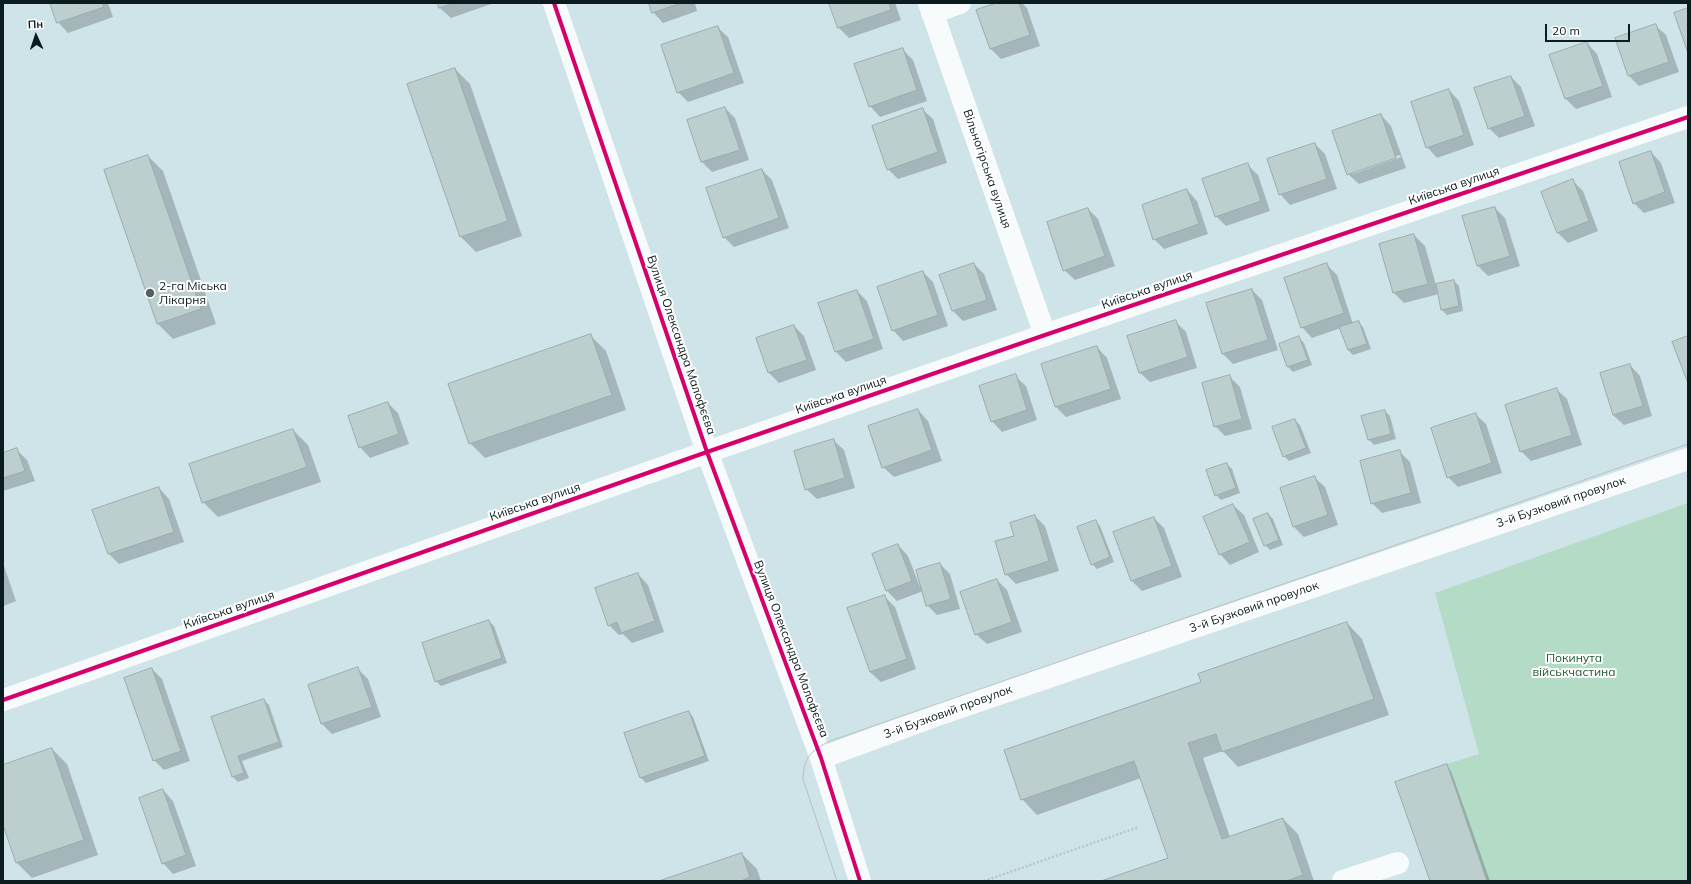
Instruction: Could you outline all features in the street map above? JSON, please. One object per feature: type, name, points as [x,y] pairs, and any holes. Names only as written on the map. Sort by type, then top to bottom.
[{"type":"street","name":"Вулиця Олександра Малофєєва","points":[[554,3],[707,452],[821,758]]},
{"type":"street","points":[[930,8],[960,3]]},
{"type":"street","name":"Вільногірська вулиця","points":[[930,8],[1045,335]]},
{"type":"street","name":"Київська вулиця","points":[[3,700],[707,452],[1045,335],[1688,117]]},
{"type":"street","name":"3-й Бузковий провулок","points":[[821,758],[943,713],[1688,459]]},
{"type":"street","points":[[821,758],[860,881]]},
{"type":"street","points":[[1343,881],[1398,863]]},
{"type":"path","points":[[984,881],[1139,827]]},
{"type":"green space","name":"Покинута військчастина","points":[[1688,503],[1688,881],[1487,881],[1447,764],[1479,754],[1435,593]]},
{"type":"building","points":[[50,3],[102,3],[104,7],[57,23]]},
{"type":"building","points":[[438,3],[455,3],[439,8]]},
{"type":"building","points":[[649,3],[681,3],[652,13]]},
{"type":"building","points":[[829,3],[889,3],[891,10],[838,28]]},
{"type":"building","points":[[997,3],[1019,3],[1030,35],[990,49],[976,10]]},
{"type":"building","points":[[1688,8],[1688,53],[1674,13]]},
{"type":"building","points":[[1656,24],[1669,62],[1628,76],[1615,38]]},
{"type":"building","points":[[718,26],[734,73],[677,93],[661,45]]},
{"type":"building","points":[[1587,42],[1603,86],[1565,99],[1549,55]]},
{"type":"building","points":[[903,48],[917,90],[869,107],[854,64]]},
{"type":"building","points":[[455,68],[508,221],[460,237],[407,84]]},
{"type":"building","points":[[1511,76],[1525,116],[1488,129],[1474,88]]},
{"type":"building","points":[[1449,89],[1464,135],[1426,148],[1411,102]]},
{"type":"building","points":[[725,107],[740,150],[701,162],[687,120]]},
{"type":"building","points":[[923,108],[938,152],[887,170],[872,126]]},
{"type":"building","points":[[1381,114],[1396,158],[1347,175],[1332,131]]},
{"type":"building","points":[[1315,143],[1327,179],[1279,195],[1267,159]]},
{"type":"building","points":[[1651,151],[1665,192],[1633,204],[1619,162]]},
{"type":"building","points":[[148,155],[201,309],[157,324],[104,170]]},
{"type":"building","points":[[1248,163],[1261,201],[1215,217],[1202,179]]},
{"type":"building","points":[[762,169],[779,218],[723,238],[706,188]]},
{"type":"building","points":[[1573,179],[1589,221],[1557,233],[1541,192]]},
{"type":"building","points":[[1187,189],[1199,224],[1153,240],[1142,205]]},
{"type":"building","points":[[1495,207],[1510,256],[1477,266],[1462,216]]},
{"type":"building","points":[[1088,208],[1105,256],[1063,271],[1047,222]]},
{"type":"building","points":[[1414,234],[1428,284],[1393,293],[1379,244]]},
{"type":"building","points":[[974,263],[987,300],[952,311],[939,275]]},
{"type":"building","points":[[1327,263],[1344,313],[1301,328],[1284,278]]},
{"type":"building","points":[[923,271],[938,315],[892,331],[877,287]]},
{"type":"building","points":[[1454,280],[1459,306],[1441,310],[1436,284]]},
{"type":"building","points":[[1252,289],[1268,340],[1222,354],[1206,303]]},
{"type":"building","points":[[857,290],[874,339],[835,352],[818,303]]},
{"type":"building","points":[[1176,320],[1188,357],[1139,373],[1127,336]]},
{"type":"building","points":[[1359,321],[1367,344],[1348,350],[1339,327]]},
{"type":"building","points":[[794,325],[807,360],[768,373],[756,338]]},
{"type":"building","points":[[591,334],[612,395],[469,444],[448,384]]},
{"type":"building","points":[[1299,336],[1308,360],[1287,367],[1279,344]]},
{"type":"building","points":[[1688,336],[1688,383],[1672,342]]},
{"type":"building","points":[[1097,346],[1111,389],[1055,407],[1041,364]]},
{"type":"building","points":[[1630,364],[1643,406],[1613,415],[1600,373]]},
{"type":"building","points":[[1016,374],[1027,410],[991,422],[979,386]]},
{"type":"building","points":[[1230,375],[1242,419],[1214,427],[1202,383]]},
{"type":"building","points":[[1557,388],[1572,435],[1520,452],[1505,405]]},
{"type":"building","points":[[388,402],[399,434],[359,448],[348,416]]},
{"type":"building","points":[[918,409],[932,450],[882,468],[868,426]]},
{"type":"building","points":[[1385,410],[1391,434],[1368,440],[1361,416]]},
{"type":"building","points":[[1476,413],[1492,463],[1447,478],[1431,428]]},
{"type":"building","points":[[1295,419],[1306,448],[1283,457],[1272,427]]},
{"type":"building","points":[[293,429],[307,467],[202,503],[189,464]]},
{"type":"building","points":[[834,439],[845,478],[805,490],[794,451]]},
{"type":"building","points":[[17,448],[25,471],[3,478],[3,453]]},
{"type":"building","points":[[1400,450],[1411,493],[1371,504],[1360,461]]},
{"type":"building","points":[[1227,463],[1236,488],[1215,496],[1206,470]]},
{"type":"building","points":[[1315,476],[1328,515],[1293,527],[1280,488]]},
{"type":"building","points":[[159,487],[174,532],[108,554],[92,510]]},
{"type":"building","points":[[1233,504],[1250,542],[1219,555],[1203,517]]},
{"type":"building","points":[[1268,513],[1279,540],[1264,546],[1253,519]]},
{"type":"building","points":[[1035,515],[1049,561],[1005,575],[995,541],[1014,536],[1010,523]]},
{"type":"building","points":[[1154,517],[1172,566],[1131,581],[1113,532]]},
{"type":"building","points":[[1096,520],[1110,557],[1091,565],[1077,527]]},
{"type":"building","points":[[898,544],[912,581],[886,591],[872,554]]},
{"type":"building","points":[[940,563],[951,599],[926,606],[916,570]]},
{"type":"building","points":[[638,573],[655,621],[621,633],[617,622],[608,626],[595,588]]},
{"type":"building","points":[[997,579],[1012,622],[975,635],[960,592]]},
{"type":"building","points":[[885,595],[907,659],[870,672],[847,608]]},
{"type":"building","points":[[489,620],[502,658],[435,682],[422,643]]},
{"type":"building","points":[[1347,622],[1374,699],[1222,752],[1216,734],[1188,743],[1222,839],[1283,818],[1303,875],[1286,881],[1101,881],[1168,858],[1134,761],[1021,800],[1004,750],[1201,682],[1198,674]]},
{"type":"building","points":[[358,667],[372,707],[321,724],[308,685]]},
{"type":"building","points":[[152,668],[181,751],[153,761],[124,678]]},
{"type":"building","points":[[264,699],[279,742],[238,756],[244,773],[232,777],[211,717]]},
{"type":"building","points":[[689,711],[705,756],[640,778],[624,733]]},
{"type":"building","points":[[52,748],[84,840],[16,863],[3,825],[3,765]]},
{"type":"building","points":[[1447,764],[1487,881],[1430,881],[1395,782]]},
{"type":"building","points":[[163,789],[186,855],[162,864],[139,798]]},
{"type":"building","points":[[742,853],[750,877],[743,881],[659,881]]},
{"type":"tram line","points":[[837,881],[803,779],[805,765],[810,755],[813,751],[830,741],[1688,444]]},
{"type":"cycle path","points":[[554,3],[707,452],[821,758],[860,881]]},
{"type":"cycle path","points":[[3,700],[707,452],[1045,335],[1688,117]]},
{"type":"place","name":"2-га Міська Лікарня","points":[[150,293]]}]
